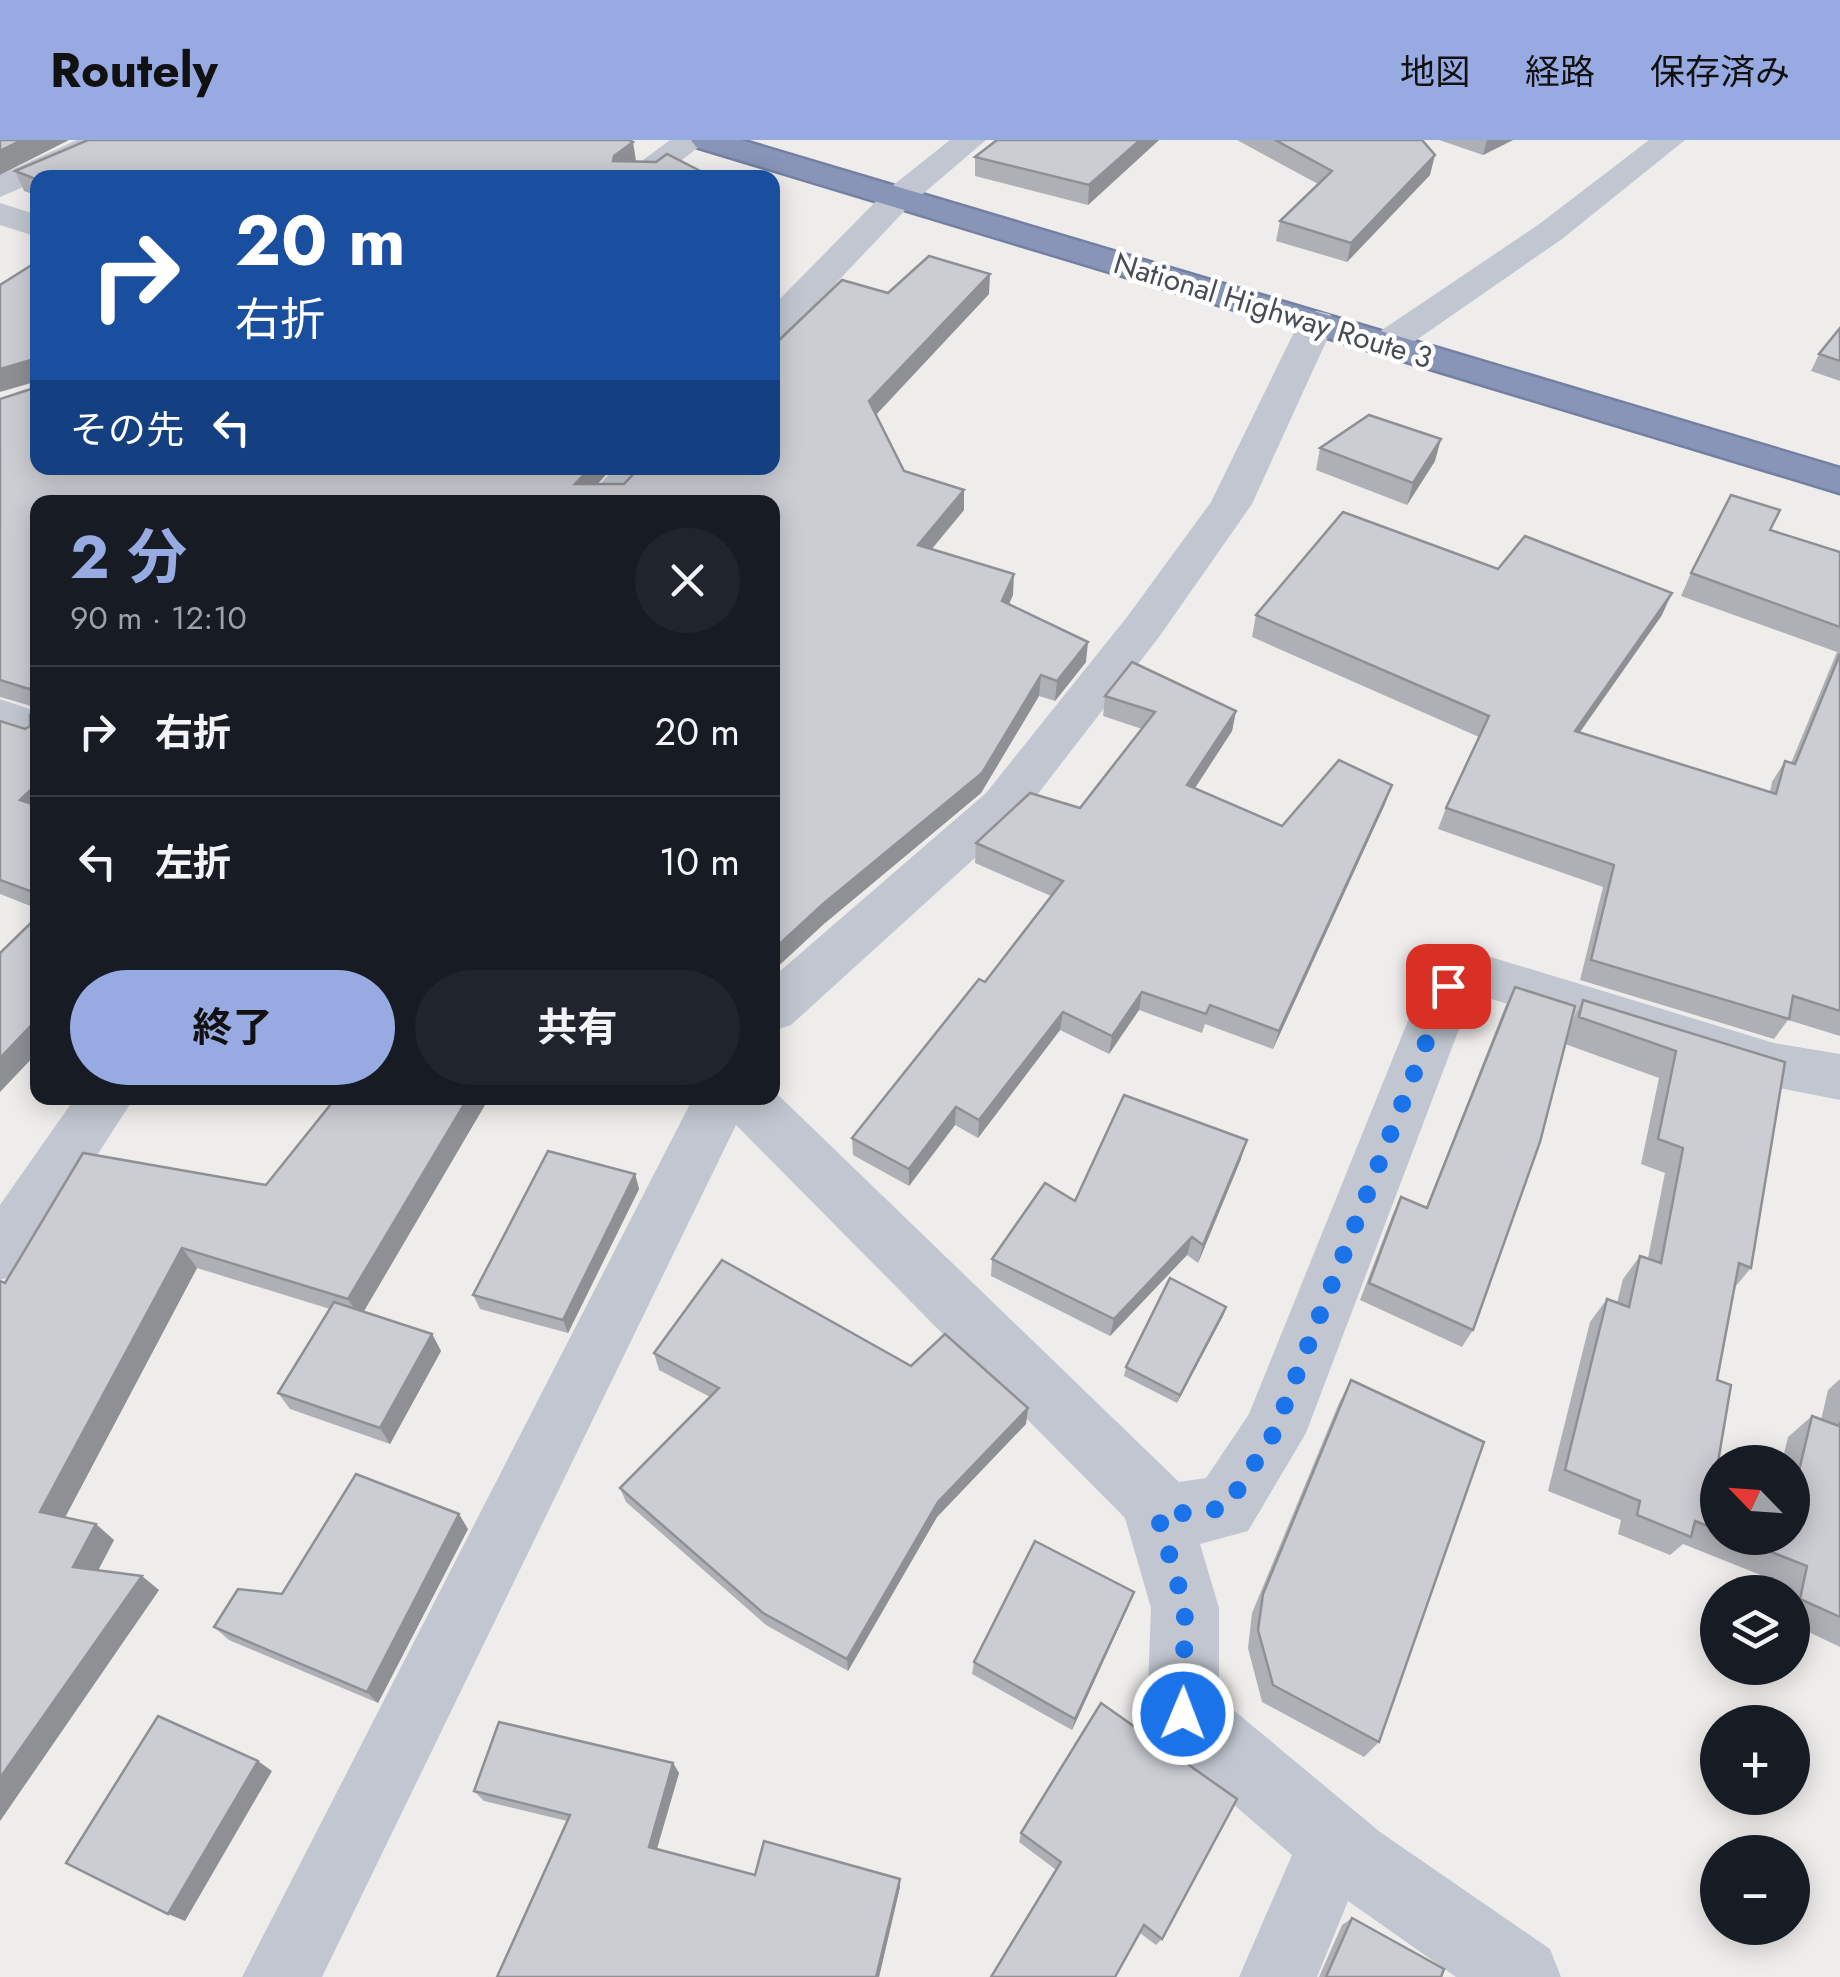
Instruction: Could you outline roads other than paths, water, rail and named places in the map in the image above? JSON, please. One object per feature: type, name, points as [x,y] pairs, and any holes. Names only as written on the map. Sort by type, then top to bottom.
[{"type":"highway","name":"National Highway Route 3","points":[[706,140],[1840,481]]},
{"type":"street","points":[[38,170],[104,140]]},
{"type":"street","points":[[647,170],[692,140]]},
{"type":"street","points":[[780,321],[899,198],[970,140]]},
{"type":"street","points":[[1386,344],[1550,232],[1669,140]]},
{"type":"street","points":[[0,187],[30,173]]},
{"type":"street","points":[[0,213],[30,224]]},
{"type":"street","points":[[780,1003],[1015,790],[1231,504],[1316,322]]},
{"type":"street","points":[[609,495],[631,475]]},
{"type":"street","points":[[1158,1516],[1226,1508],[1274,1433],[1448,986],[1481,975],[1774,1065],[1840,1077]]},
{"type":"street","points":[[0,1254],[21,1180],[99,1105]]},
{"type":"street","points":[[280,1977],[717,1105]]},
{"type":"street","points":[[752,1105],[1154,1501],[1185,1608],[1183,1714],[1335,1843],[1522,1977]]},
{"type":"street","points":[[1278,1977],[1335,1843]]}]
